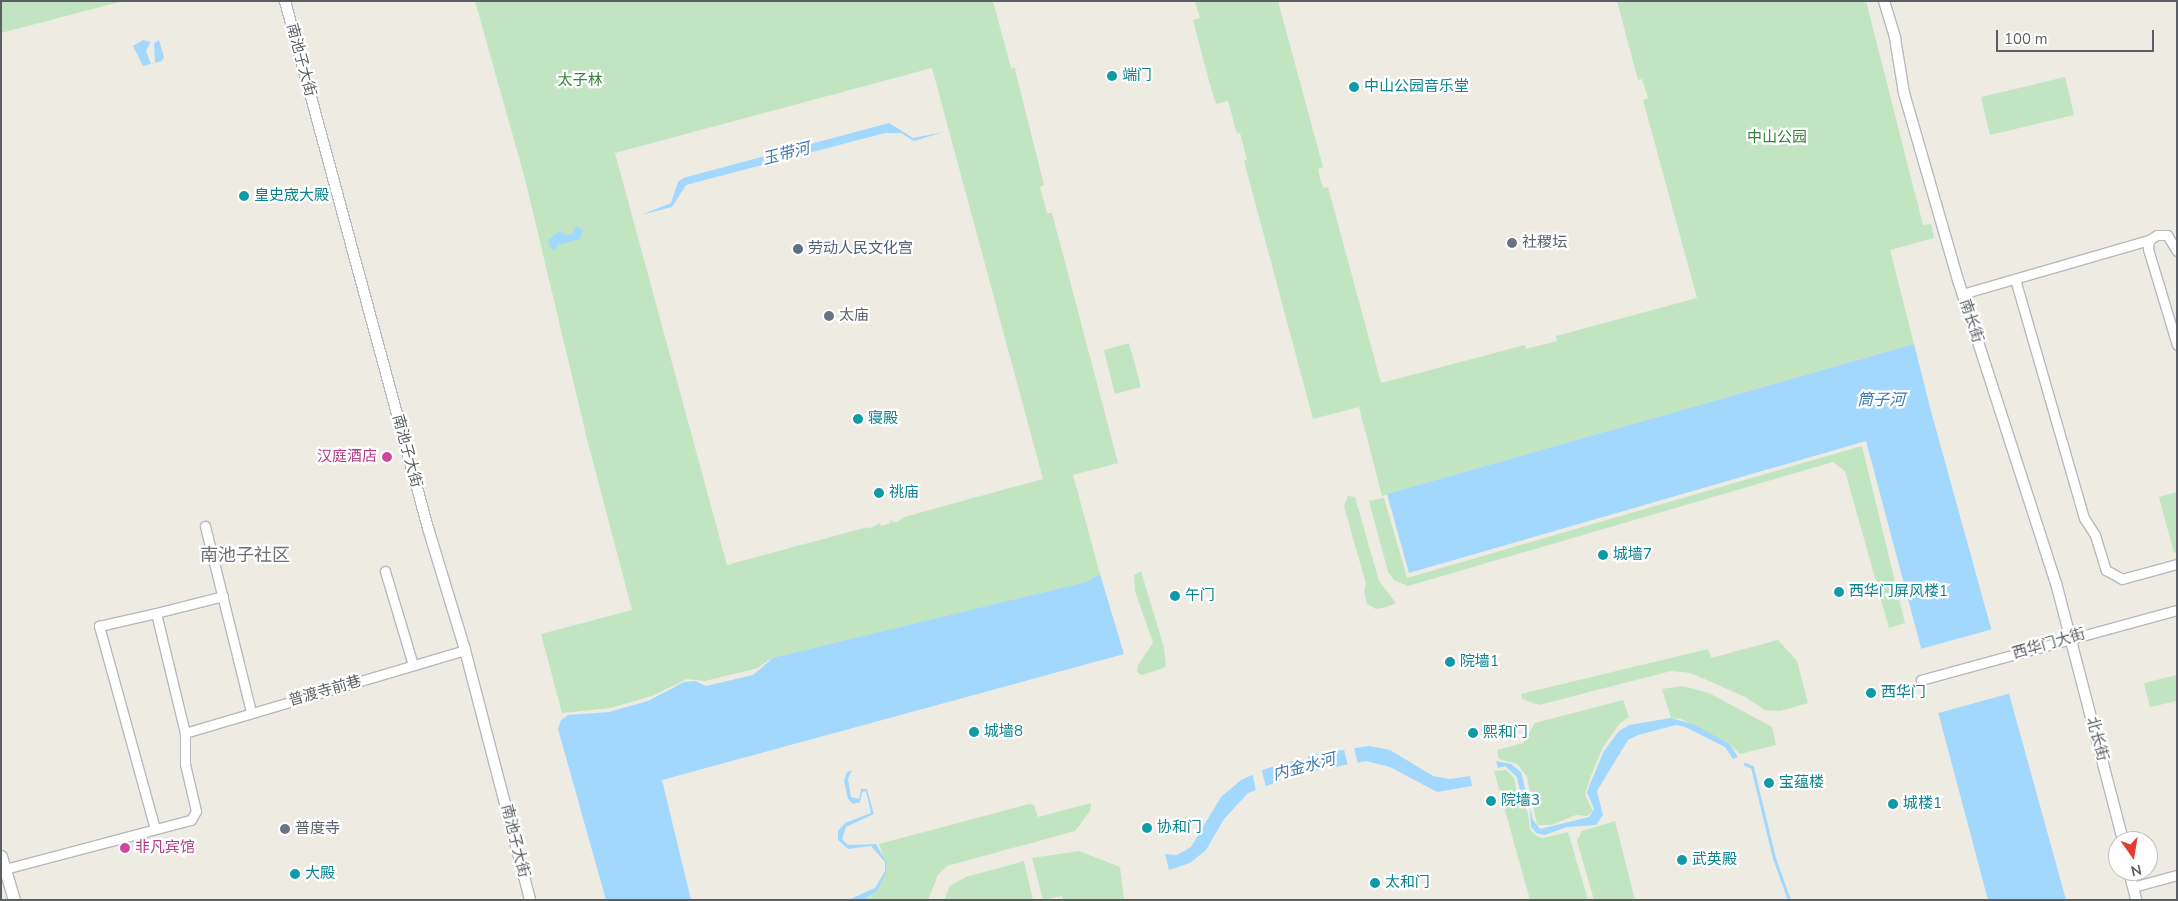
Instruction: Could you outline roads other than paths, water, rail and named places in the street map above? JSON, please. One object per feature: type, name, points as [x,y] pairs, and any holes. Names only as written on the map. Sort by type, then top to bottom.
[{"type":"main road","points":[[1,856],[14,900]]},
{"type":"street","name":"南池子大街","points":[[285,1],[426,518],[465,650],[530,900]]},
{"type":"street","name":"南长街","points":[[1884,1],[1895,38],[1904,93],[1962,294],[2056,582],[2070,637]]},
{"type":"street","points":[[1962,294],[2149,240],[2157,235],[2167,235],[2177,251]]},
{"type":"street","points":[[2149,240],[2148,249],[2177,345]]},
{"type":"street","points":[[2015,279],[2084,518],[2095,535],[2106,570],[2122,579],[2177,564]]},
{"type":"street","points":[[205,526],[251,712]]},
{"type":"street","points":[[385,571],[413,665]]},
{"type":"street","points":[[155,829],[99,626],[223,596]]},
{"type":"street","name":"西华门大街","points":[[1921,680],[2070,637],[2177,610]]},
{"type":"street","points":[[5,869],[191,820],[196,811],[185,764],[185,733],[156,613]]},
{"type":"street","name":"北长街","points":[[2070,637],[2120,831]]},
{"type":"street","name":"普渡寺前巷","points":[[185,733],[465,650]]},
{"type":"street","points":[[2133,886],[2177,875]]},
{"type":"street","points":[[2132,881],[2136,900]]},
{"type":"water","points":[[143,40],[154,43],[159,40],[164,57],[162,61],[143,66],[133,46]]},
{"type":"water","name":"玉带河","points":[[889,123],[913,138],[944,132],[914,141],[901,133],[885,133],[686,185],[672,207],[641,215],[671,203],[678,182],[683,178]]},
{"type":"water","points":[[576,226],[583,230],[580,239],[558,245],[554,251],[550,248],[548,240],[559,231],[567,235],[573,233]]},
{"type":"water","name":"筒子河","points":[[1914,344],[2066,900],[1988,900],[1866,441],[1409,573],[1387,494]]},
{"type":"water","points":[[1100,574],[1124,654],[662,780],[691,900],[606,900],[558,729],[561,720],[568,715],[609,712],[648,701],[684,682],[695,681],[706,686],[753,675],[773,658],[1086,582]]},
{"type":"water","points":[[1671,718],[1695,725],[1730,744],[1738,757],[1733,759],[1725,747],[1685,727],[1676,725],[1638,735],[1628,740],[1597,791],[1603,815],[1596,825],[1567,827],[1545,835],[1536,833],[1531,827],[1530,810],[1521,795],[1517,777],[1505,766],[1498,768],[1496,761],[1511,764],[1521,772],[1533,820],[1540,829],[1589,817],[1594,809],[1587,792],[1604,751],[1619,731],[1629,725]]},
{"type":"water","name":"内金水河","points":[[1369,746],[1390,750],[1433,776],[1450,779],[1470,776],[1472,786],[1437,792],[1390,767],[1366,761],[1299,774],[1248,793],[1224,819],[1206,850],[1190,863],[1169,870],[1165,854],[1177,855],[1191,847],[1221,797],[1241,780],[1265,769],[1316,754]]},
{"type":"water","points":[[852,770],[848,779],[851,797],[859,799],[861,789],[867,789],[874,814],[846,827],[842,839],[848,845],[876,844],[887,863],[886,873],[877,891],[864,900],[848,900],[875,888],[885,871],[885,862],[871,846],[848,849],[838,840],[838,831],[845,823],[871,813],[866,791],[862,792],[860,802],[853,804],[848,799],[844,781],[847,772]]},
{"type":"waterway","points":[[1745,764],[1752,767],[1774,858],[1789,900]]},
{"type":"place","name":"端门","points":[[1112,76]]},
{"type":"place","name":"中山公园音乐堂","points":[[1354,87]]},
{"type":"place","name":"皇史宬大殿","points":[[244,196]]},
{"type":"place","name":"社稷坛","points":[[1512,243]]},
{"type":"place","name":"劳动人民文化宫","points":[[798,249]]},
{"type":"place","name":"太庙","points":[[829,316]]},
{"type":"place","name":"寝殿","points":[[858,419]]},
{"type":"place","name":"汉庭酒店","points":[[387,457]]},
{"type":"place","name":"祧庙","points":[[879,493]]},
{"type":"place","name":"城墙7","points":[[1603,555]]},
{"type":"place","name":"西华门屏风楼1","points":[[1839,592]]},
{"type":"place","name":"午门","points":[[1175,596]]},
{"type":"place","name":"院墙1","points":[[1450,662]]},
{"type":"place","name":"西华门","points":[[1871,693]]},
{"type":"place","name":"城墙8","points":[[974,732]]},
{"type":"place","name":"熙和门","points":[[1473,733]]},
{"type":"place","name":"宝蕴楼","points":[[1769,783]]},
{"type":"place","name":"院墙3","points":[[1491,801]]},
{"type":"place","name":"城楼1","points":[[1893,804]]},
{"type":"place","name":"协和门","points":[[1147,828]]},
{"type":"place","name":"普度寺","points":[[285,829]]},
{"type":"place","name":"非凡宾馆","points":[[125,848]]},
{"type":"place","name":"武英殿","points":[[1682,860]]},
{"type":"place","name":"大殿","points":[[295,874]]},
{"type":"place","name":"太和门","points":[[1375,883]]},
{"type":"district","name":"南池子社区","points":[[245,555]]},
{"type":"park label","name":"太子林","points":[[580,81]]},
{"type":"park label","name":"中山公园","points":[[1777,138]]}]
